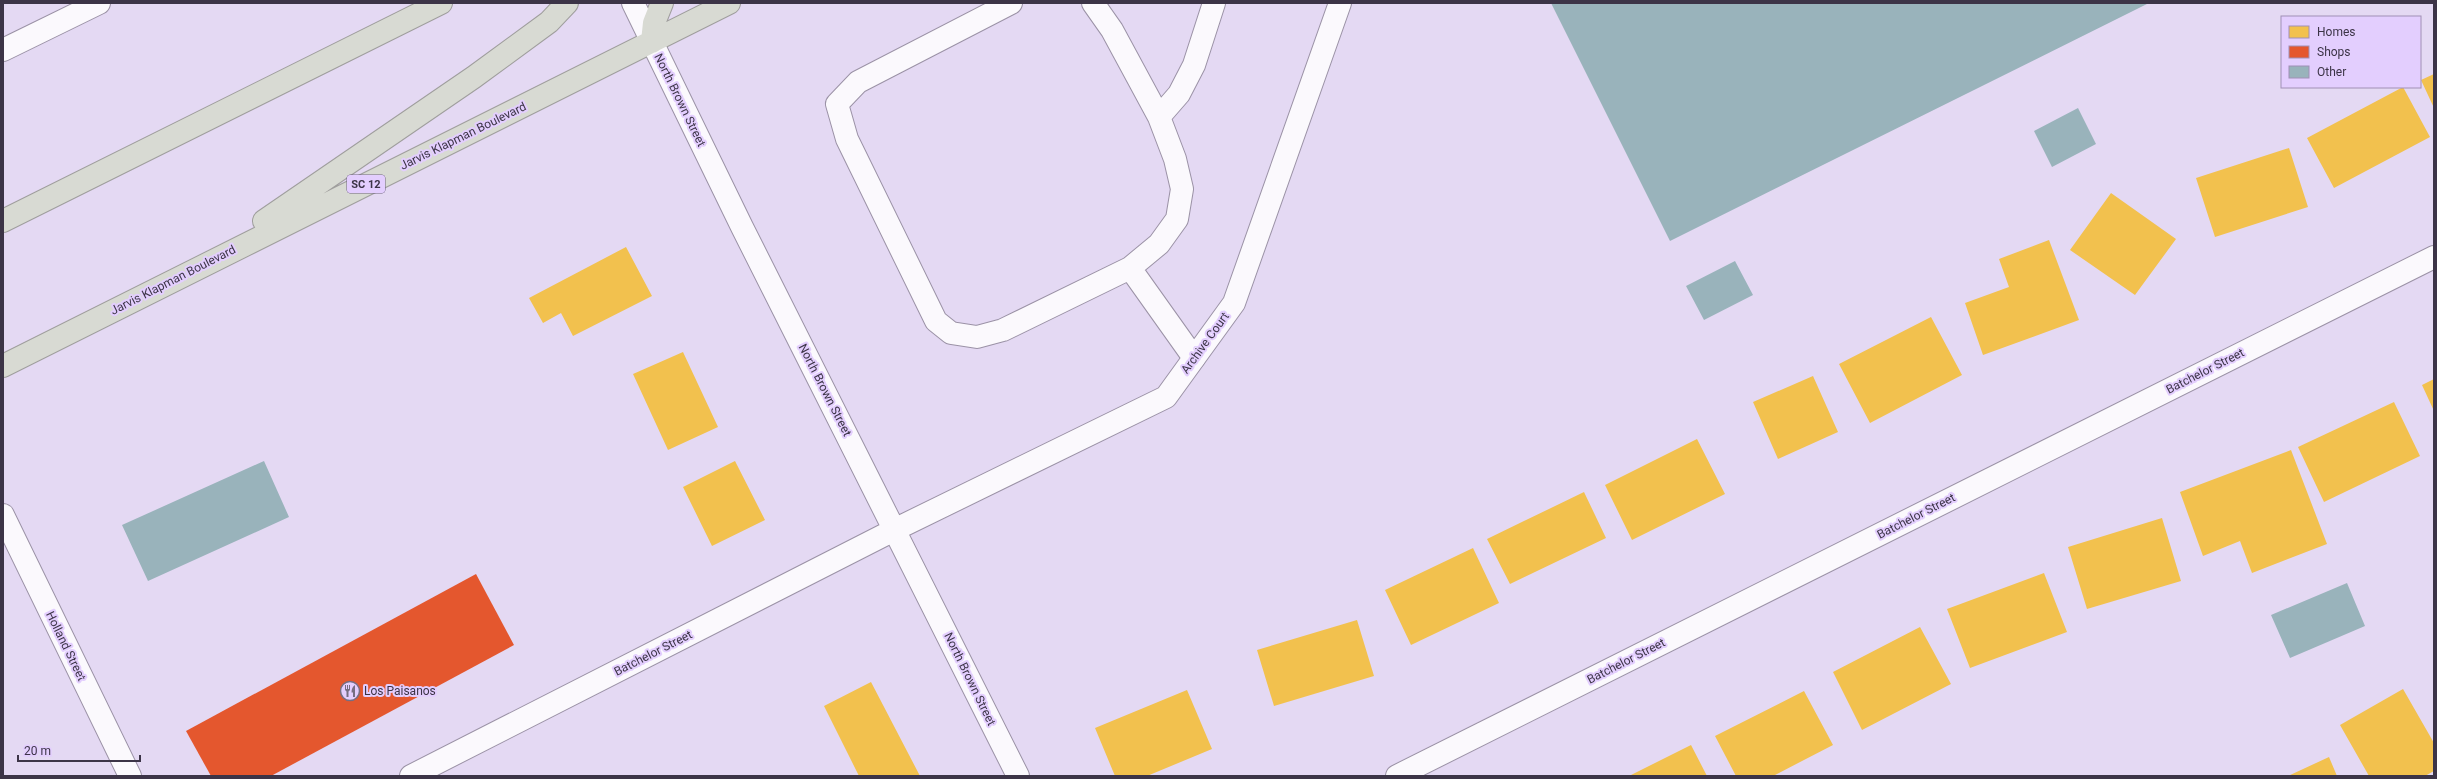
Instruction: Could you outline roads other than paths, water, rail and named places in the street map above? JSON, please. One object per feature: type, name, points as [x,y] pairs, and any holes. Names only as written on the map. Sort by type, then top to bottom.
[{"type":"highway","points":[[3,221],[441,3]]},
{"type":"highway","points":[[192,271],[474,77],[549,22],[567,3]]},
{"type":"highway","points":[[652,42],[654,23],[662,3]]},
{"type":"highway","name":"Jarvis Klapman Boulevard","points":[[3,366],[729,3]]},
{"type":"street","points":[[3,50],[99,3]]},
{"type":"street","name":"North Brown Street","points":[[633,3],[742,227],[896,529],[1018,776]]},
{"type":"street","points":[[1011,3],[858,82],[837,104],[847,138],[936,321],[951,333],[977,337],[1003,330],[1130,268],[1159,244],[1178,219],[1182,189],[1175,159],[1159,117],[1112,30],[1093,3]]},
{"type":"street","points":[[1159,117],[1179,94],[1194,65],[1214,3]]},
{"type":"street","name":"Archive Court","points":[[896,529],[1166,397],[1234,303],[1340,3]]},
{"type":"street","name":"Batchelor Street","points":[[1397,776],[2434,257]]},
{"type":"street","points":[[1130,268],[1194,358]]},
{"type":"street","name":"Holland Street","points":[[3,515],[130,776]]},
{"type":"street","name":"Batchelor Street","points":[[411,776],[896,529]]},
{"type":"place","name":"Los Paisanos","points":[[350,691]]}]
